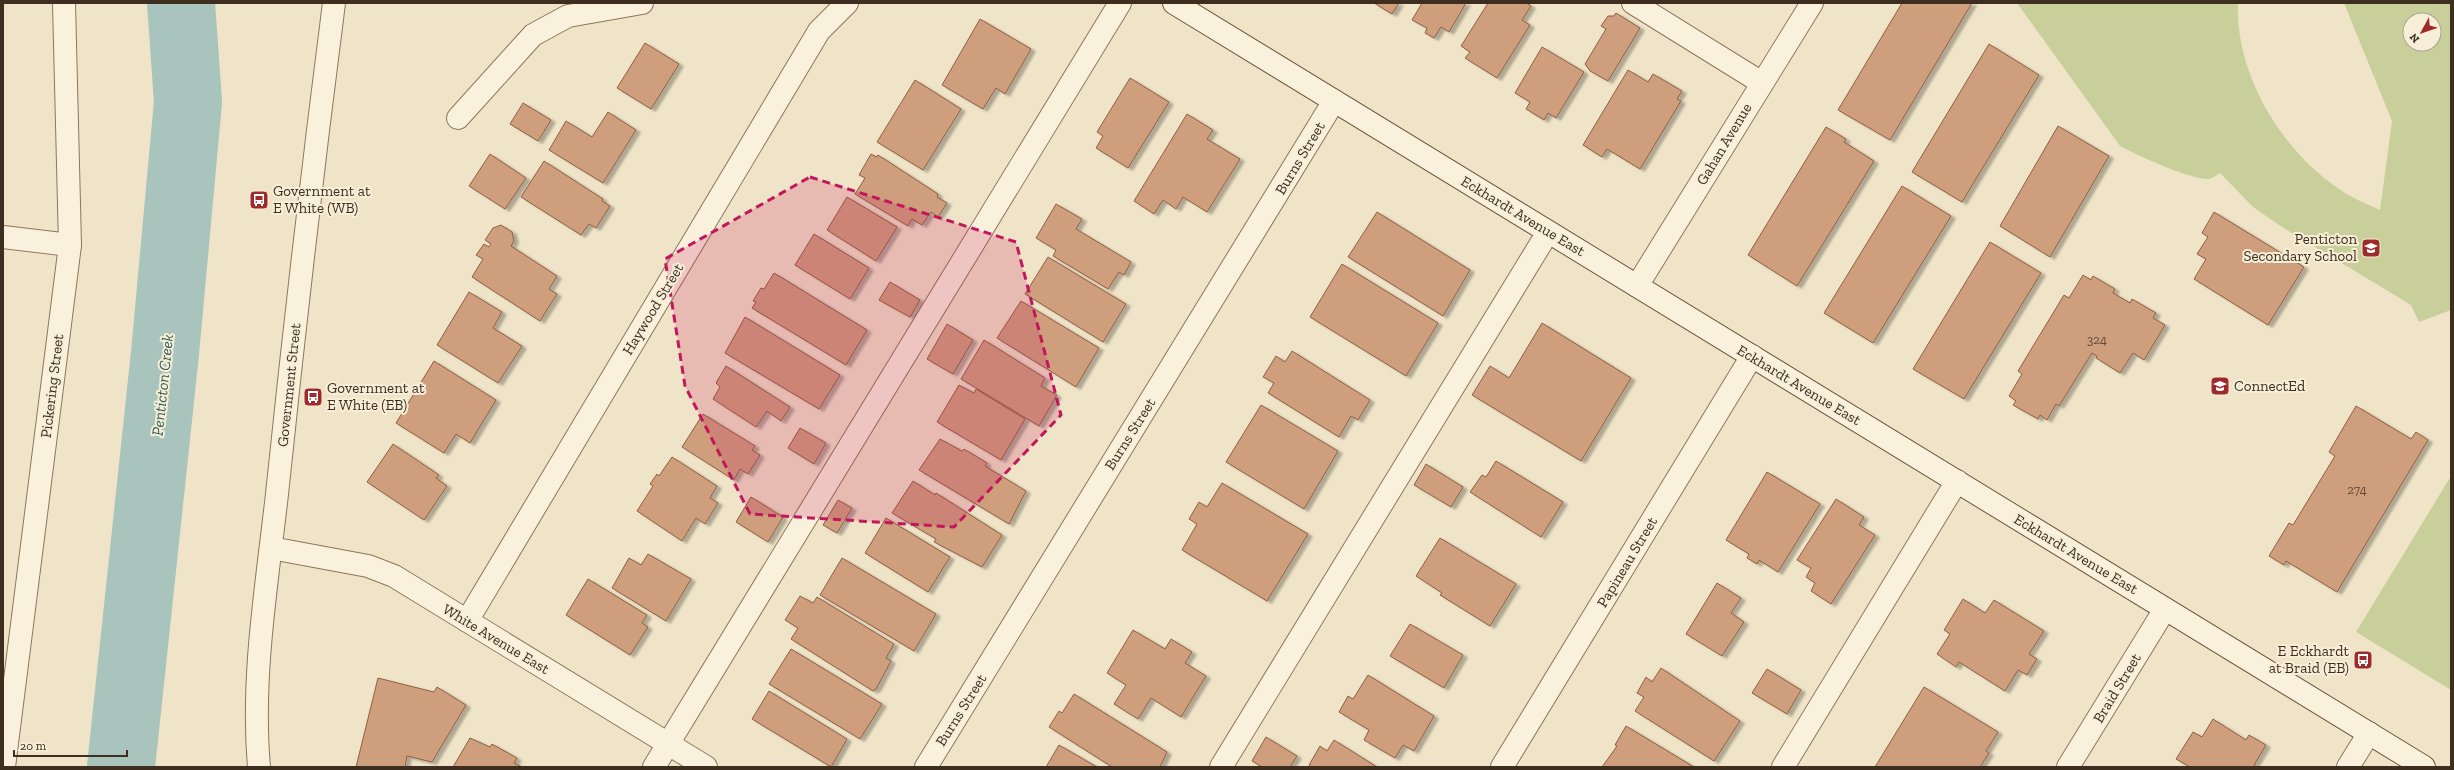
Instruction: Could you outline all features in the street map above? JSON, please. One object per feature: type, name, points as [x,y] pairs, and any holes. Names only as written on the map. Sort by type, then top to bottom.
[{"type":"street","name":"Pickering Street","points":[[4,767],[70,245],[64,3]]},
{"type":"street","name":"Government Street","points":[[259,767],[257,747],[259,660],[334,3]]},
{"type":"street","points":[[458,118],[533,35],[568,16],[642,3]]},
{"type":"street","name":"Haywood Street","points":[[467,621],[819,31],[846,3]]},
{"type":"street","points":[[654,767],[1120,3]]},
{"type":"street","name":"Eckhardt Avenue East","points":[[1174,3],[2424,767]]},
{"type":"street","points":[[1633,3],[1762,83]]},
{"type":"street","name":"Gahan Avenue","points":[[1637,286],[1812,3]]},
{"type":"street","name":"Burns Street","points":[[926,767],[1334,101]]},
{"type":"street","points":[[1221,767],[1548,232]]},
{"type":"street","points":[[3,237],[70,245]]},
{"type":"street","name":"Papineau Street","points":[[1502,767],[1752,356]]},
{"type":"street","points":[[1783,767],[1957,481]]},
{"type":"street","name":"White Avenue East","points":[[271,548],[368,566],[394,576],[706,767]]},
{"type":"street","name":"Braid Street","points":[[2068,767],[2165,608]]},
{"type":"street","points":[[2348,767],[2369,733]]},
{"type":"highlighted area","points":[[810,177],[1016,242],[1061,415],[954,527],[750,514],[685,386],[665,259]]},
{"type":"green space","name":"Penticton Secondary School","points":[[2017,3],[2238,3],[2239,30],[2244,57],[2266,108],[2281,132],[2299,154],[2318,173],[2344,192],[2380,210],[2392,121],[2344,3],[2451,3],[2451,310],[2419,322],[2411,305],[2282,227],[2253,207],[2220,173],[2209,179],[2190,176],[2120,146]]},
{"type":"green space","points":[[2451,476],[2451,690],[2356,632]]},
{"type":"building","points":[[1374,3],[1399,3],[1392,14]]},
{"type":"building","points":[[1422,3],[1466,3],[1449,32],[1441,27],[1434,38],[1425,33],[1427,28],[1412,20]]},
{"type":"building","points":[[1488,3],[1526,3],[1531,6],[1522,20],[1530,25],[1497,78],[1465,58],[1470,52],[1461,46]]},
{"type":"building","points":[[1902,3],[1972,3],[1890,140],[1838,110]]},
{"type":"building","points":[[1616,13],[1640,28],[1608,81],[1590,71],[1585,64],[1606,29],[1601,26],[1608,16],[1614,16]]},
{"type":"building","points":[[980,19],[1031,49],[1005,94],[996,88],[983,109],[942,85]]},
{"type":"building","points":[[645,43],[679,64],[651,109],[617,88]]},
{"type":"building","points":[[1989,44],[2039,75],[1962,202],[1912,172]]},
{"type":"building","points":[[1542,47],[1584,72],[1556,118],[1548,113],[1544,120],[1526,109],[1530,102],[1515,93]]},
{"type":"building","points":[[1628,70],[1648,82],[1653,74],[1682,91],[1677,99],[1681,101],[1640,169],[1607,149],[1602,157],[1583,145]]},
{"type":"building","points":[[1130,78],[1169,102],[1128,168],[1096,148],[1103,136],[1097,132]]},
{"type":"building","points":[[915,80],[961,109],[923,170],[877,142]]},
{"type":"building","points":[[523,103],[551,120],[538,141],[510,124]]},
{"type":"building","points":[[608,112],[636,130],[603,183],[549,150],[566,121],[592,137]]},
{"type":"building","points":[[1187,114],[1213,130],[1207,139],[1240,159],[1207,212],[1183,197],[1176,209],[1163,200],[1154,214],[1134,201]]},
{"type":"building","points":[[2058,126],[2109,156],[2050,257],[2000,226]]},
{"type":"building","points":[[1826,127],[1846,139],[1844,142],[1874,161],[1797,286],[1748,255]]},
{"type":"building","points":[[490,154],[526,178],[505,209],[469,186]]},
{"type":"building","points":[[871,154],[877,157],[878,155],[938,194],[937,197],[947,203],[938,217],[931,212],[922,225],[912,219],[908,226],[855,194],[865,178],[859,175]]},
{"type":"building","points":[[544,161],[603,199],[602,201],[610,206],[596,228],[589,224],[581,235],[521,197]]},
{"type":"building","points":[[1902,186],[1951,216],[1873,343],[1824,313]]},
{"type":"building","points":[[847,197],[897,227],[876,261],[827,230]]},
{"type":"building","points":[[1056,204],[1082,219],[1076,229],[1131,262],[1124,275],[1119,272],[1108,289],[1053,256],[1056,250],[1036,238]]},
{"type":"building","points":[[1377,212],[1470,270],[1443,316],[1348,257]]},
{"type":"building","points":[[2214,212],[2304,267],[2268,325],[2194,279],[2206,259],[2197,254],[2208,237],[2202,233]]},
{"type":"building","points":[[501,225],[512,232],[514,241],[511,246],[557,276],[549,289],[557,294],[540,321],[472,277],[483,259],[476,255],[484,244],[489,247],[491,244],[485,240],[493,228]]},
{"type":"building","points":[[814,234],[869,268],[850,299],[795,265]]},
{"type":"building","points":[[1990,242],[2041,273],[1964,399],[1913,369]]},
{"type":"building","points":[[1048,257],[1126,304],[1103,342],[1025,294]]},
{"type":"building","points":[[1342,264],[1438,323],[1406,376],[1310,317]]},
{"type":"building","points":[[774,273],[867,330],[846,365],[752,308],[756,302],[753,301],[761,288],[764,289]]},
{"type":"building","points":[[2083,275],[2091,280],[2093,276],[2115,289],[2113,293],[2130,303],[2132,299],[2156,313],[2153,318],[2165,325],[2144,360],[2133,353],[2120,373],[2096,358],[2097,356],[2092,353],[2059,406],[2056,404],[2047,420],[2040,415],[2038,419],[2013,405],[2016,401],[2009,396],[2022,374],[2018,371],[2064,295],[2069,298]]},
{"type":"building","points":[[890,282],[920,300],[910,317],[879,300]]},
{"type":"building","points":[[469,292],[502,312],[493,328],[522,346],[498,383],[437,345]]},
{"type":"building","points":[[1021,301],[1099,348],[1076,387],[997,338]]},
{"type":"building","points":[[745,317],[840,375],[819,409],[725,353]]},
{"type":"building","points":[[1542,323],[1631,378],[1581,461],[1472,395],[1490,366],[1509,378]]},
{"type":"building","points":[[947,324],[973,340],[953,374],[927,359]]},
{"type":"building","points":[[984,340],[1045,378],[1041,386],[1057,395],[1039,426],[961,379]]},
{"type":"building","points":[[1292,351],[1370,400],[1358,420],[1351,416],[1339,437],[1268,393],[1274,383],[1263,377],[1276,356],[1285,362]]},
{"type":"building","points":[[434,361],[496,400],[470,443],[456,434],[444,453],[396,423]]},
{"type":"building","points":[[726,366],[790,407],[781,421],[767,411],[756,427],[713,399],[720,387],[716,383]]},
{"type":"building","points":[[959,385],[974,393],[976,389],[1025,419],[1001,460],[937,422]]},
{"type":"building","points":[[1261,405],[1338,451],[1304,509],[1226,462]]},
{"type":"building","points":[[2356,406],[2411,439],[2416,432],[2428,440],[2337,592],[2286,561],[2284,565],[2269,556],[2289,523],[2293,525],[2335,456],[2329,452]]},
{"type":"building","points":[[703,414],[755,446],[752,450],[760,455],[748,474],[740,469],[734,480],[682,447]]},
{"type":"building","points":[[800,428],[826,443],[814,464],[788,448]]},
{"type":"building","points":[[940,439],[962,451],[964,449],[987,463],[985,466],[1026,491],[1009,524],[919,470]]},
{"type":"building","points":[[393,444],[439,475],[436,478],[447,486],[424,520],[367,482]]},
{"type":"building","points":[[672,457],[717,486],[710,498],[718,503],[705,524],[696,518],[682,541],[637,511],[653,486],[650,484],[657,474],[659,476]]},
{"type":"building","points":[[1496,461],[1563,502],[1541,537],[1470,492],[1482,475],[1486,477]]},
{"type":"building","points":[[1426,464],[1463,487],[1451,507],[1414,485]]},
{"type":"building","points":[[1767,472],[1820,504],[1778,572],[1759,560],[1757,564],[1747,558],[1749,554],[1726,540]]},
{"type":"building","points":[[913,481],[935,495],[936,493],[1002,535],[982,567],[934,542],[936,539],[892,513]]},
{"type":"building","points":[[1222,483],[1308,534],[1267,601],[1182,550],[1197,524],[1189,519],[1199,502],[1207,507]]},
{"type":"building","points":[[751,497],[783,517],[768,542],[736,522]]},
{"type":"building","points":[[1836,499],[1864,517],[1859,525],[1875,535],[1831,604],[1811,591],[1815,583],[1806,577],[1811,568],[1797,560]]},
{"type":"building","points":[[838,500],[852,508],[837,533],[823,525]]},
{"type":"building","points":[[886,518],[950,557],[928,592],[865,553]]},
{"type":"building","points":[[1440,538],[1516,584],[1490,626],[1440,595],[1442,593],[1416,576]]},
{"type":"building","points":[[648,554],[691,579],[666,621],[612,588],[629,558],[641,565]]},
{"type":"building","points":[[842,558],[936,614],[914,651],[820,595]]},
{"type":"building","points":[[588,579],[647,615],[642,623],[648,627],[630,655],[566,615]]},
{"type":"building","points":[[1717,583],[1741,598],[1731,613],[1744,622],[1722,656],[1686,634]]},
{"type":"building","points":[[800,596],[813,603],[817,597],[894,644],[886,658],[891,661],[876,689],[873,691],[791,639],[798,628],[785,620]]},
{"type":"building","points":[[1963,599],[1985,613],[1994,600],[2044,631],[2029,654],[2037,659],[2027,675],[2018,670],[2005,691],[1959,662],[1956,667],[1937,654],[1950,634],[1944,630]]},
{"type":"building","points":[[1410,624],[1463,655],[1444,688],[1390,656]]},
{"type":"building","points":[[1133,630],[1165,649],[1171,639],[1192,652],[1185,663],[1206,676],[1181,717],[1151,698],[1138,719],[1114,704],[1126,685],[1107,673]]},
{"type":"building","points":[[791,649],[882,704],[860,739],[769,684]]},
{"type":"building","points":[[1661,668],[1740,721],[1714,761],[1635,711],[1644,697],[1637,693],[1646,677],[1652,682]]},
{"type":"building","points":[[1767,669],[1801,690],[1787,714],[1752,693]]},
{"type":"building","points":[[1368,675],[1434,716],[1414,751],[1403,745],[1395,758],[1364,740],[1369,730],[1339,712],[1348,696],[1353,699]]},
{"type":"building","points":[[378,678],[434,692],[437,687],[466,705],[432,762],[407,756],[405,767],[356,767]]},
{"type":"building","points":[[1924,687],[1998,732],[1986,751],[1989,753],[1980,767],[1875,767]]},
{"type":"building","points":[[769,691],[847,739],[831,767],[752,719]]},
{"type":"building","points":[[1074,694],[1167,752],[1160,767],[1112,767],[1049,727],[1059,711],[1062,713]]},
{"type":"building","points":[[2213,719],[2246,740],[2249,735],[2266,745],[2254,765],[2257,767],[2190,767],[2176,759],[2193,732],[2202,737]]},
{"type":"building","points":[[1626,726],[1694,767],[1602,767],[1617,746],[1615,745]]},
{"type":"building","points":[[1266,737],[1297,756],[1290,767],[1262,767],[1252,761]]},
{"type":"building","points":[[470,738],[490,747],[492,744],[517,758],[514,763],[522,767],[453,767]]},
{"type":"building","points":[[1334,740],[1377,767],[1312,767],[1309,765],[1320,746],[1327,751]]},
{"type":"building","points":[[1059,745],[1097,767],[1046,767]]},
{"type":"waterway","name":"Penticton Creek","points":[[121,767],[165,353],[188,102],[181,3]]},
{"type":"place","name":"Government at E White (WB)","points":[[259,200]]},
{"type":"place","name":"Penticton Secondary School","points":[[2371,248]]},
{"type":"place","name":"ConnectEd","points":[[2220,386]]},
{"type":"place","name":"Government at E White (EB)","points":[[313,397]]},
{"type":"place","name":"E Eckhardt at Braid (EB)","points":[[2363,660]]}]
